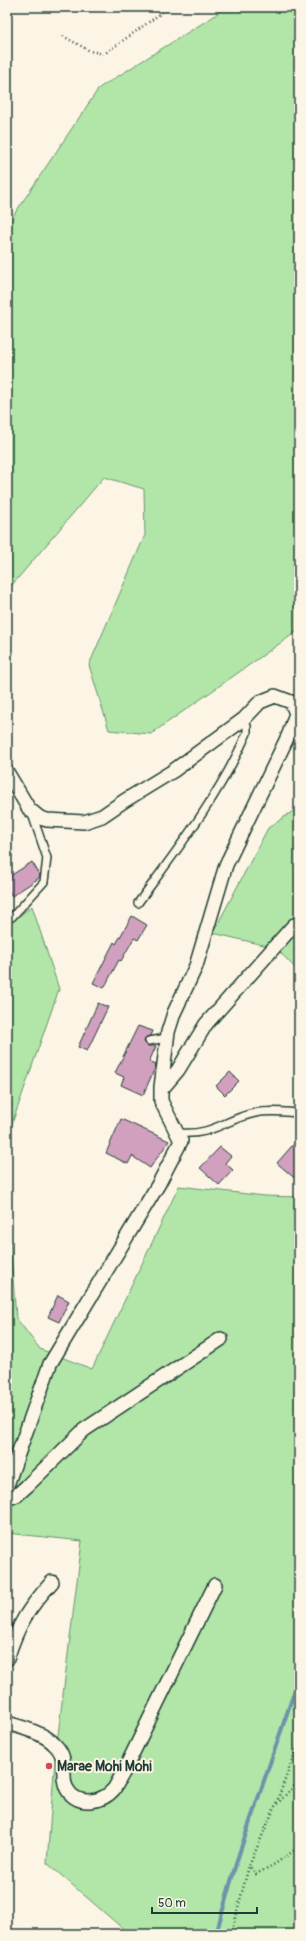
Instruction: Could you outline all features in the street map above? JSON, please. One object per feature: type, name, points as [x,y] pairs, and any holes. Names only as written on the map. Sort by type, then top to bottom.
[{"type":"street","points":[[7,772],[31,810],[40,818],[61,822],[84,822],[102,816],[173,771],[244,719],[260,702],[275,696],[291,702],[296,713],[289,734],[226,865],[199,959],[174,1013],[167,1038],[161,1090],[162,1101],[181,1141],[176,1152],[50,1364],[7,1485]]},
{"type":"street","points":[[161,1090],[178,1070],[206,1024],[294,925],[299,924]]},
{"type":"street","points":[[7,1495],[8,1498],[17,1495],[84,1430],[221,1339]]},
{"type":"street","points":[[7,1659],[14,1636],[28,1609],[52,1582]]},
{"type":"street","points":[[7,1723],[31,1731],[54,1743],[63,1755],[66,1788],[72,1796],[83,1801],[94,1802],[102,1798],[114,1789],[120,1778],[215,1585]]},
{"type":"lane","points":[[138,903],[170,860],[225,776],[247,733],[247,726],[244,719]]},
{"type":"lane","points":[[12,917],[44,882],[47,858],[31,810]]},
{"type":"lane","points":[[149,1042],[167,1038]]},
{"type":"lane","points":[[178,1133],[194,1135],[207,1132],[255,1113],[299,1113]]},
{"type":"path","points":[[63,36],[90,51],[104,54],[170,7]]},
{"type":"path","points":[[231,1934],[249,1866],[276,1804],[299,1742]]},
{"type":"path","points":[[276,1804],[299,1781]]},
{"type":"path","points":[[249,1866],[256,1874],[276,1864],[299,1847]]},
{"type":"green space","points":[[225,7],[299,7],[299,630],[151,734],[109,730],[89,665],[145,535],[144,489],[104,477],[7,591],[7,225],[99,88],[214,16]]},
{"type":"green space","points":[[299,807],[299,972],[276,948],[213,933],[268,828]]},
{"type":"green space","points":[[32,906],[59,989],[7,1138],[7,925]]},
{"type":"green space","points":[[179,1186],[264,1196],[299,1197],[299,1934],[129,1934],[47,1863],[55,1759],[82,1541],[7,1533],[7,1199],[16,1318],[40,1349],[92,1369]]},
{"type":"building","points":[[32,862],[40,875],[39,878],[12,896],[7,888],[7,878]]},
{"type":"building","points":[[132,916],[147,925],[138,940],[134,938],[121,961],[119,960],[104,988],[93,983],[114,942],[116,944]]},
{"type":"building","points":[[98,1003],[108,1007],[87,1051],[78,1047]]},
{"type":"building","points":[[138,1026],[153,1031],[151,1036],[146,1037],[144,1042],[148,1046],[156,1046],[149,1062],[156,1065],[143,1095],[121,1085],[124,1077],[115,1073]]},
{"type":"building","points":[[230,1072],[239,1081],[225,1095],[216,1086]]},
{"type":"building","points":[[121,1119],[169,1141],[150,1168],[132,1156],[128,1164],[106,1153]]},
{"type":"building","points":[[299,1138],[299,1182],[277,1163]]},
{"type":"building","points":[[220,1147],[231,1156],[225,1163],[233,1170],[219,1185],[200,1168]]},
{"type":"building","points":[[58,1295],[69,1301],[59,1322],[48,1317]]},
{"type":"waterway","points":[[216,1934],[237,1860],[299,1678]]},
{"type":"place","name":"Marae Mohi Mohi","points":[[49,1766]]}]
